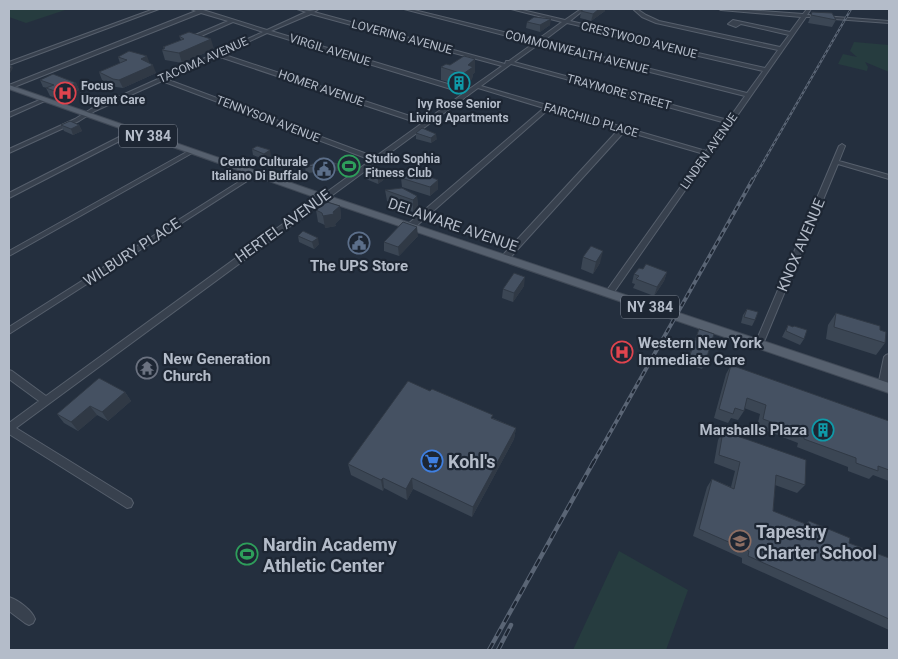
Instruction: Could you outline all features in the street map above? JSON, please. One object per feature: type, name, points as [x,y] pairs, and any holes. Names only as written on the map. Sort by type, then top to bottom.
[{"type":"main road","name":"DELAWARE AVENUE","points":[[9,87],[323,197],[886,387]]},
{"type":"street","points":[[9,64],[157,9]]},
{"type":"street","name":"VIRGIL AVENUE","points":[[193,9],[467,92]]},
{"type":"street","name":"LOVERING AVENUE","points":[[299,9],[506,64]]},
{"type":"street","name":"TACOMA AVENUE","points":[[9,151],[161,79],[317,9]]},
{"type":"street","name":"COMMONWEALTH AVENUE","points":[[406,9],[748,95]]},
{"type":"street","name":"CRESTWOOD AVENUE","points":[[513,9],[621,37],[766,70]]},
{"type":"street","name":"HERTEL AVENUE","points":[[9,428],[374,159],[583,9]]},
{"type":"street","points":[[635,9],[644,16],[658,22],[781,49]]},
{"type":"street","points":[[721,9],[889,22]]},
{"type":"street","name":"LINDEN AVENUE","points":[[609,293],[809,9]]},
{"type":"street","points":[[9,87],[201,11]]},
{"type":"street","points":[[190,39],[232,21]]},
{"type":"street","points":[[739,23],[792,34]]},
{"type":"street","name":"HOMER AVENUE","points":[[217,54],[424,123]]},
{"type":"street","name":"TRAYMORE STREET","points":[[506,64],[729,122]]},
{"type":"street","name":"TENNYSON AVENUE","points":[[161,79],[374,159]]},
{"type":"street","name":"FAIRCHILD PLACE","points":[[476,86],[707,153]]},
{"type":"street","points":[[9,115],[44,100]]},
{"type":"street","points":[[411,226],[548,107]]},
{"type":"street","points":[[505,258],[623,129]]},
{"type":"street","points":[[9,196],[136,131]]},
{"type":"street","name":"KNOX AVENUE","points":[[759,344],[842,146]]},
{"type":"street","points":[[9,254],[192,151]]},
{"type":"street","points":[[836,162],[889,177]]},
{"type":"street","name":"WILBURY PLACE","points":[[9,332],[256,173]]},
{"type":"street","points":[[886,387],[889,358]]},
{"type":"street","points":[[9,374],[46,401]]},
{"type":"street","points":[[9,428],[127,503]]},
{"type":"street","points":[[9,603],[29,618]]},
{"type":"green space","points":[[9,9],[68,9],[26,23],[9,17]]},
{"type":"green space","points":[[854,42],[889,45],[889,72],[865,62],[868,67],[867,71],[838,64],[843,54],[857,57],[850,51]]},
{"type":"green space","points":[[619,551],[688,590],[666,650],[573,650]]},
{"type":"building","points":[[584,9],[599,9],[593,14],[581,11]]},
{"type":"building","points":[[812,12],[832,13],[836,20],[811,15]]},
{"type":"building","points":[[534,17],[551,19],[540,25],[527,22]]},
{"type":"building","points":[[189,32],[211,39],[179,53],[162,50],[165,48],[163,47],[184,39],[179,36]]},
{"type":"building","points":[[129,51],[147,56],[141,59],[153,65],[119,80],[99,72],[127,60],[118,57]]},
{"type":"building","points":[[464,56],[475,59],[468,65],[473,67],[463,74],[441,67],[446,64],[450,65]]},
{"type":"building","points":[[53,74],[76,83],[55,91],[46,88],[54,85],[40,80]]},
{"type":"building","points":[[70,121],[79,125],[71,129],[61,125]]},
{"type":"building","points":[[422,128],[436,134],[431,138],[416,133]]},
{"type":"building","points":[[257,146],[270,150],[264,154],[252,149]]},
{"type":"building","points":[[324,157],[324,160],[339,164],[325,166],[325,174],[321,175],[320,166],[305,167],[319,161],[319,158]]},
{"type":"building","points":[[373,168],[386,172],[378,178],[365,173]]},
{"type":"building","points":[[413,168],[438,180],[430,187],[401,178]]},
{"type":"building","points":[[402,188],[417,196],[413,200],[385,190]]},
{"type":"building","points":[[327,202],[340,206],[333,212],[334,214],[323,216],[322,213],[316,210]]},
{"type":"building","points":[[403,222],[417,227],[398,247],[384,242]]},
{"type":"building","points":[[303,231],[318,238],[312,242],[298,236]]},
{"type":"building","points":[[591,246],[603,251],[596,262],[583,257]]},
{"type":"building","points":[[646,264],[667,272],[657,287],[636,279],[639,276],[634,274],[639,268],[643,269]]},
{"type":"building","points":[[514,273],[525,277],[514,293],[503,289]]},
{"type":"building","points":[[747,309],[758,312],[755,320],[744,317]]},
{"type":"building","points":[[836,313],[880,326],[880,330],[886,332],[885,343],[834,327]]},
{"type":"building","points":[[788,325],[807,330],[804,339],[786,331]]},
{"type":"building","points":[[699,329],[714,334],[706,360],[690,355]]},
{"type":"building","name":"Marshalls Plaza","points":[[731,365],[889,421],[889,470],[878,466],[878,471],[856,463],[856,458],[804,439],[804,434],[763,419],[766,405],[747,398],[744,411],[735,408],[733,414],[719,409]]},
{"type":"building","points":[[99,378],[125,392],[102,412],[90,406],[71,422],[57,414]]},
{"type":"building","name":"Kohl's","points":[[408,381],[493,415],[491,418],[516,428],[473,507],[412,478],[406,489],[383,478],[381,480],[348,464]]},
{"type":"building","name":"Tapestry Charter School","points":[[723,431],[806,460],[805,485],[776,475],[773,511],[808,525],[809,521],[850,538],[849,543],[889,558],[889,619],[748,556],[749,551],[699,529],[712,479],[734,489],[740,462],[719,455]]},
{"type":"railway","points":[[753,180],[851,9]]},
{"type":"railway","points":[[593,463],[753,179]]},
{"type":"railway","points":[[489,650],[594,461]]},
{"type":"railway","points":[[498,650],[511,625]]},
{"type":"place","name":"Ivy Rose Senior Living Apartments","points":[[459,83]]},
{"type":"place","name":"Focus Urgent Care","points":[[65,93]]},
{"type":"place","name":"Studio Sophia Fitness Club","points":[[349,166]]},
{"type":"place","name":"Centro Culturale Italiano Di Buffalo","points":[[324,169]]},
{"type":"place","name":"The UPS Store","points":[[359,243]]},
{"type":"place","name":"Western New York Immediate Care","points":[[622,352]]},
{"type":"place","name":"New Generation Church","points":[[147,368]]},
{"type":"place","name":"Marshalls Plaza","points":[[823,430]]},
{"type":"place","name":"Kohl's","points":[[432,461]]},
{"type":"place","name":"Tapestry Charter School","points":[[740,541]]},
{"type":"place","name":"Nardin Academy Athletic Center","points":[[247,554]]}]
